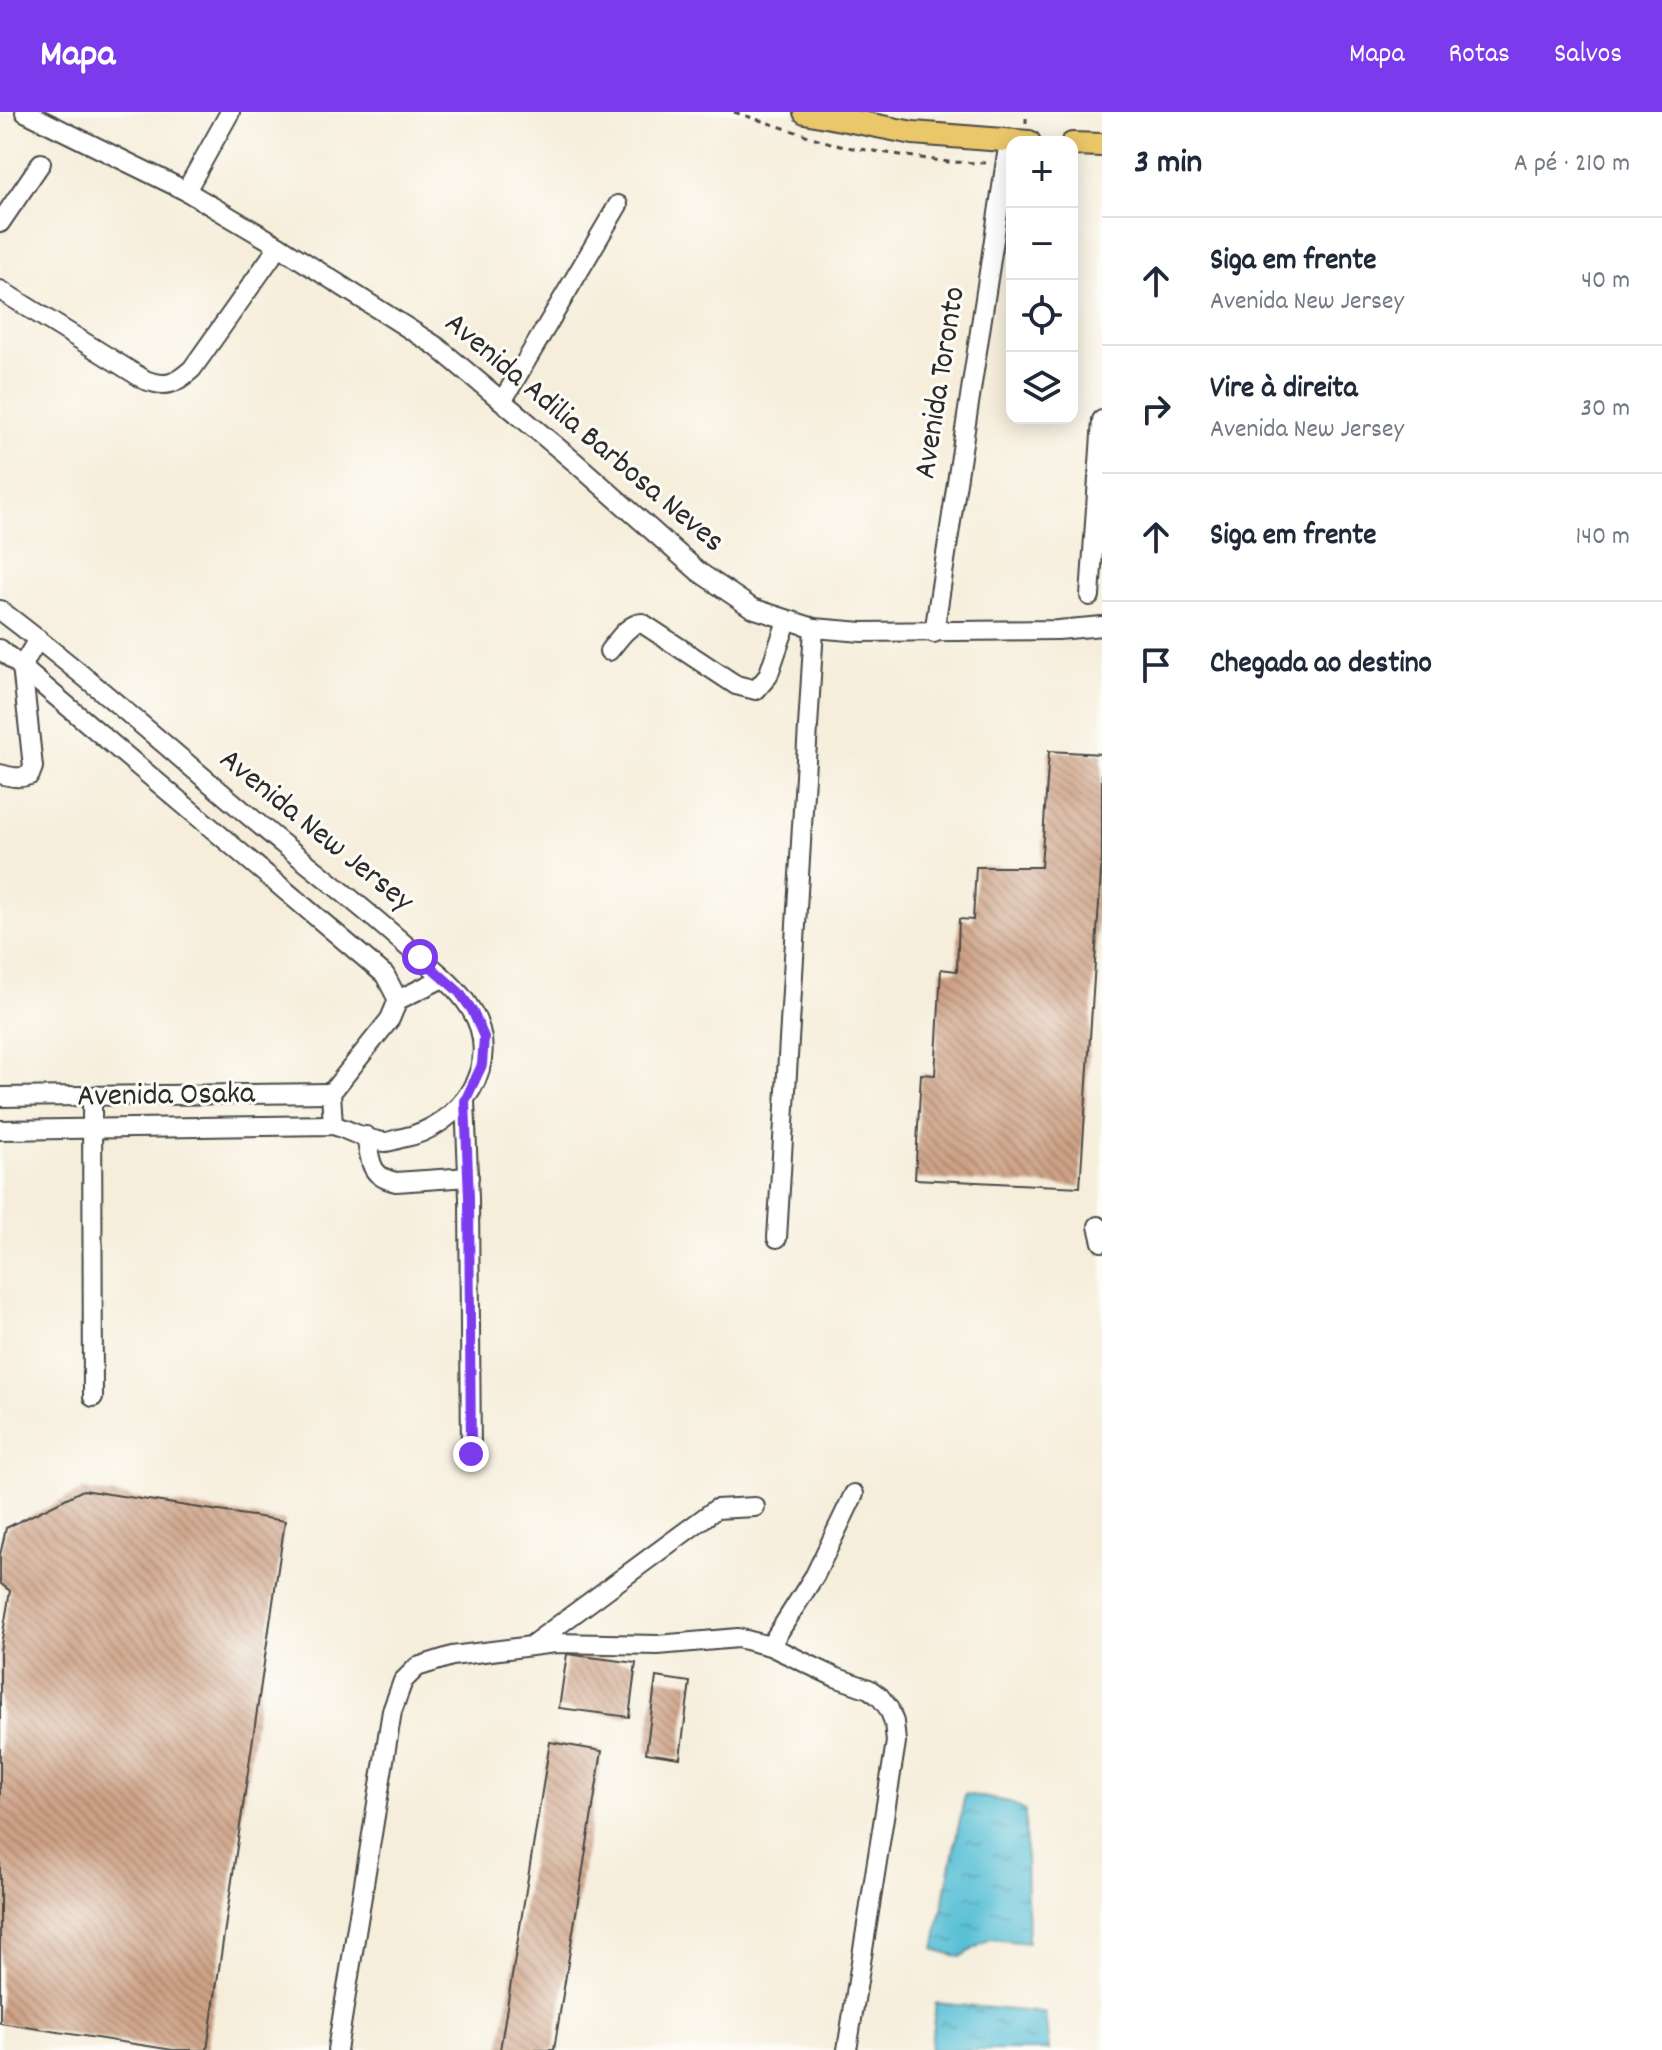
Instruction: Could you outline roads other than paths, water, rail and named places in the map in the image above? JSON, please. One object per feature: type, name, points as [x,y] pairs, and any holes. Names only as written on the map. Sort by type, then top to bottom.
[{"type":"main road","points":[[805,112],[913,133],[1006,136]]},
{"type":"main road","points":[[1078,144],[1102,145]]},
{"type":"street","name":"Avenida Adilia Barbosa Neves","points":[[25,112],[186,191],[436,346],[503,400],[699,572],[752,608],[814,628],[862,632],[1058,630],[1102,626]]},
{"type":"street","points":[[186,191],[230,112]]},
{"type":"street","points":[[0,223],[41,163]]},
{"type":"street","points":[[503,400],[618,205]]},
{"type":"street","name":"Avenida Toronto","points":[[934,633],[1009,208]]},
{"type":"street","points":[[0,290],[145,380],[162,387],[176,383],[192,369],[279,246]]},
{"type":"street","points":[[1090,596],[1102,420]]},
{"type":"street","name":"Avenida New Jersey","points":[[0,610],[367,911],[459,992],[472,1010],[484,1037],[482,1065],[465,1101],[451,1117],[422,1135],[385,1142],[333,1125]]},
{"type":"street","points":[[609,651],[635,624],[642,623],[736,685],[756,690],[768,676],[787,621]]},
{"type":"street","points":[[777,1238],[814,628]]},
{"type":"street","points":[[0,774],[24,777],[30,775],[33,767],[22,666],[38,639]]},
{"type":"street","name":"Avenida New Jersey","points":[[0,649],[371,961],[394,987],[398,1000]]},
{"type":"street","points":[[343,939],[367,911]]},
{"type":"street","points":[[333,1125],[331,1093],[390,1019],[398,1000],[443,978]]},
{"type":"street","name":"Avenida Osaka","points":[[0,1097],[331,1093]]},
{"type":"street","points":[[92,1096],[93,1397]]},
{"type":"street","points":[[465,1101],[469,1177],[471,1454]]},
{"type":"street","name":"Avenida Osaka","points":[[0,1130],[333,1125]]},
{"type":"street","points":[[366,1136],[372,1166],[377,1175],[386,1180],[469,1177]]},
{"type":"street","points":[[770,1646],[815,1575],[854,1494]]},
{"type":"street","points":[[531,1645],[716,1509],[755,1507]]},
{"type":"street","points":[[337,2050],[392,1711],[403,1681],[417,1667],[452,1656],[531,1645],[658,1645],[738,1638],[770,1646],[835,1677],[869,1689],[880,1697],[894,1722],[896,1742],[847,2050]]},
{"type":"water","points":[[965,1794],[1010,1802],[1025,1811],[1028,1943],[990,1939],[960,1957],[934,1949]]},
{"type":"water","points":[[936,2003],[1045,2013],[1049,2050],[930,2050]]}]
